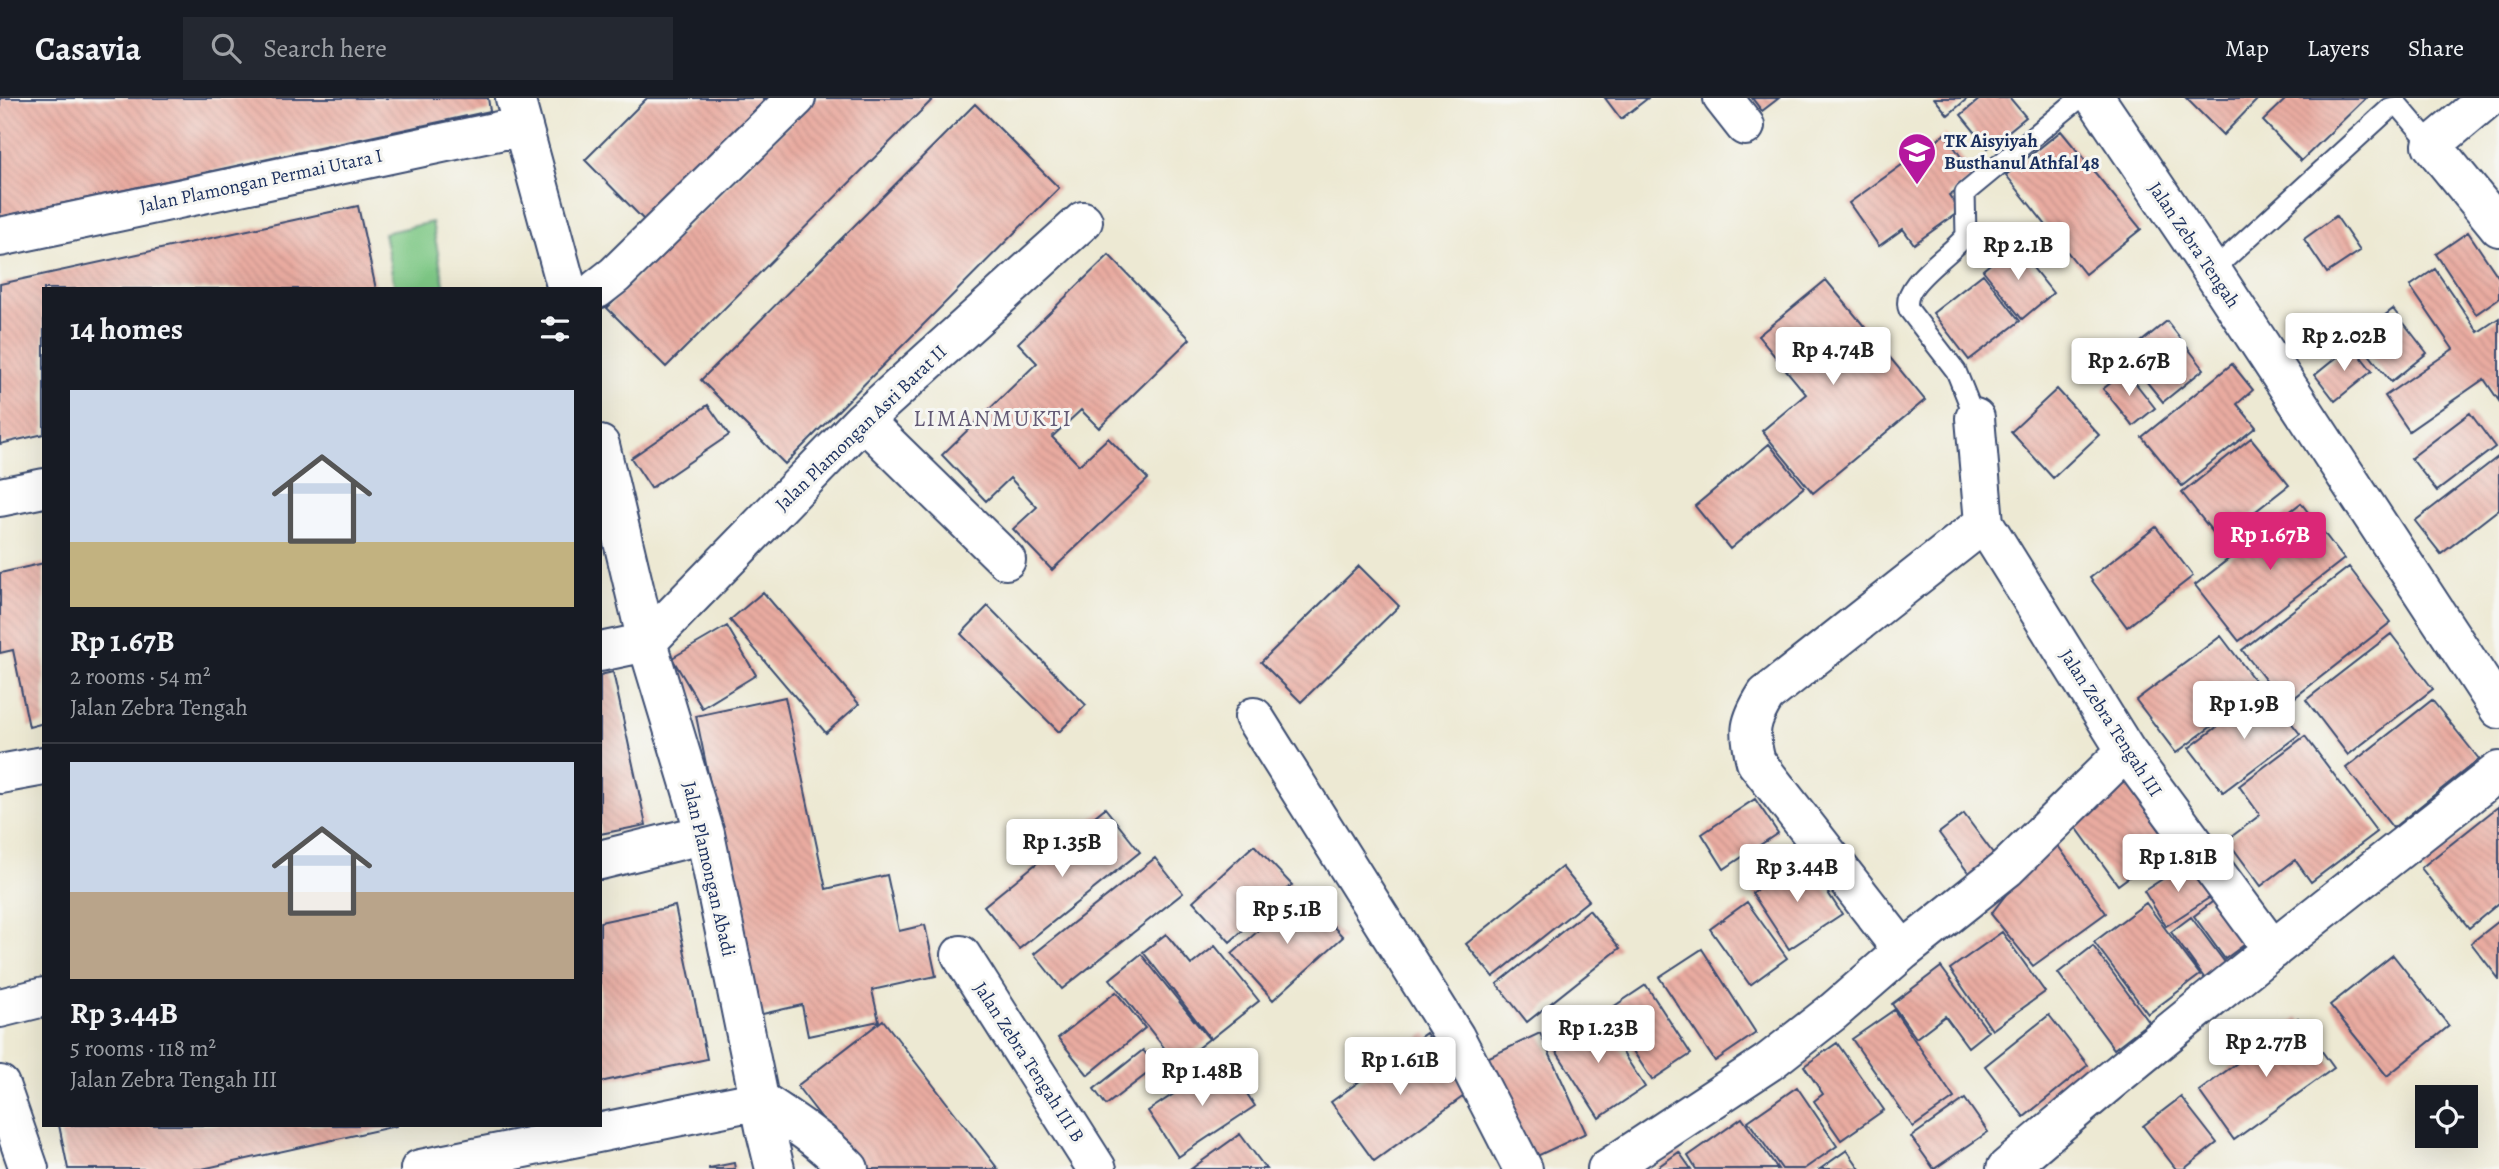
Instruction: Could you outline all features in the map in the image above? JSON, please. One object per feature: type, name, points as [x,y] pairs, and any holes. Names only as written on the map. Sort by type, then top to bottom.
[{"type":"street","points":[[600,287],[796,98]]},
{"type":"street","name":"Jalan Zebra Tengah","points":[[2095,98],[2212,271],[2499,709]]},
{"type":"street","points":[[2488,98],[2432,145],[2499,227]]},
{"type":"street","points":[[519,112],[566,287]]},
{"type":"street","name":"Jalan Plamongan Permai Utara I","points":[[0,237],[519,112]]},
{"type":"street","name":"Jalan Plamongan Asri Barat II","points":[[647,642],[863,420],[1083,221]]},
{"type":"street","points":[[1903,951],[1756,762],[1749,736],[1754,716],[1766,695],[1983,523],[1975,418]]},
{"type":"street","points":[[863,420],[1006,560]]},
{"type":"street","name":"Jalan Plamongan Abadi","points":[[602,453],[647,642],[705,834],[775,1169]]},
{"type":"street","points":[[0,497],[42,488]]},
{"type":"street","name":"Jalan Zebra Tengah III","points":[[1983,523],[2126,751],[2273,950]]},
{"type":"street","points":[[602,652],[647,642]]},
{"type":"street","points":[[1254,717],[1455,1037],[1523,1169]]},
{"type":"street","points":[[1607,1169],[1769,1062],[2007,868],[2126,751]]},
{"type":"street","points":[[0,774],[42,766]]},
{"type":"street","points":[[2007,1169],[2071,1113],[2499,771]]},
{"type":"street","points":[[602,860],[705,834]]},
{"type":"street","name":"Jalan Zebra Tengah III B","points":[[961,955],[1097,1169]]},
{"type":"street","points":[[0,1008],[42,998]]},
{"type":"street","points":[[0,1085],[29,1169]]},
{"type":"street","points":[[420,1169],[760,1100],[808,1132],[836,1154],[849,1169]]},
{"type":"lane","points":[[1975,418],[1956,371],[1909,310],[1906,304],[1908,294],[1918,280],[1966,235],[1965,193],[2080,98]]},
{"type":"lane","points":[[2212,271],[2389,108],[2399,106],[2432,145]]},
{"type":"green space","points":[[432,222],[445,287],[395,287],[384,233]]},
{"type":"building","points":[[0,98],[488,98],[490,111],[0,217]]},
{"type":"building","points":[[647,98],[767,98],[645,221],[585,160]]},
{"type":"building","points":[[816,98],[934,98],[666,367],[607,308]]},
{"type":"building","points":[[1605,98],[1648,98],[1621,119]]},
{"type":"building","points":[[1752,98],[1779,98],[1762,111]]},
{"type":"building","points":[[1934,98],[1968,98],[1948,115]]},
{"type":"building","points":[[1981,98],[2010,98],[2026,117],[1988,148],[1961,115]]},
{"type":"building","points":[[2186,98],[2259,98],[2223,135]]},
{"type":"building","points":[[2287,98],[2366,98],[2301,161],[2263,121]]},
{"type":"building","points":[[975,104],[1059,188],[785,464],[701,380]]},
{"type":"building","points":[[2061,131],[2141,229],[2085,274],[2006,175]]},
{"type":"building","name":"TK Aisyiyah Busthanul Athfal 48","points":[[1945,134],[1975,177],[1949,195],[1960,211],[1914,244],[1903,229],[1879,246],[1849,203]]},
{"type":"building","points":[[358,206],[376,287],[42,287],[42,434],[0,444],[0,284]]},
{"type":"building","points":[[2336,216],[2360,251],[2327,273],[2304,239]]},
{"type":"building","points":[[2468,232],[2499,278],[2499,298],[2476,314],[2436,254]]},
{"type":"building","points":[[2014,244],[2053,293],[2022,319],[1983,270]]},
{"type":"building","points":[[1109,255],[1190,339],[1099,428],[1081,410],[1052,437],[1079,465],[1108,438],[1148,479],[1052,570],[1013,529],[1037,507],[1010,478],[986,501],[942,455],[1037,363],[1018,343]]},
{"type":"building","points":[[2435,269],[2478,332],[2499,318],[2499,401],[2484,379],[2409,431],[2385,396],[2453,349],[2410,286]]},
{"type":"building","points":[[1983,274],[2020,321],[1969,360],[1933,313]]},
{"type":"building","points":[[1826,280],[1925,400],[1813,493],[1762,431],[1806,394],[1758,336]]},
{"type":"building","points":[[2393,309],[2427,353],[2391,382],[2356,338]]},
{"type":"building","points":[[2167,321],[2204,369],[2163,402],[2125,355]]},
{"type":"building","points":[[2352,345],[2372,371],[2335,401],[2315,375]]},
{"type":"building","points":[[2232,364],[2253,390],[2237,404],[2256,427],[2182,486],[2142,437]]},
{"type":"building","points":[[2126,371],[2155,408],[2133,426],[2103,389]]},
{"type":"building","points":[[2057,389],[2099,435],[2053,478],[2011,432]]},
{"type":"building","points":[[708,405],[729,435],[651,488],[631,458]]},
{"type":"building","points":[[2470,413],[2495,447],[2437,491],[2411,458]]},
{"type":"building","points":[[2251,438],[2289,485],[2219,540],[2182,493]]},
{"type":"building","points":[[1769,444],[1804,487],[1730,549],[1695,506]]},
{"type":"building","points":[[2499,456],[2499,509],[2441,554],[2415,521]]},
{"type":"building","points":[[2301,503],[2344,559],[2239,641],[2195,585]]},
{"type":"building","points":[[2156,527],[2193,576],[2127,627],[2090,578]]},
{"type":"building","points":[[42,563],[42,724],[29,727],[13,650],[0,653],[0,573]]},
{"type":"building","points":[[1359,566],[1399,606],[1301,702],[1261,662]]},
{"type":"building","points":[[2349,567],[2391,622],[2285,705],[2242,650]]},
{"type":"building","points":[[763,592],[859,704],[826,733],[730,620]]},
{"type":"building","points":[[988,606],[1086,705],[1059,732],[961,634]]},
{"type":"building","points":[[727,626],[756,675],[702,708],[672,658]]},
{"type":"building","points":[[2391,634],[2433,689],[2348,755],[2306,700]]},
{"type":"building","points":[[2221,636],[2261,689],[2176,753],[2136,700]]},
{"type":"building","points":[[613,672],[646,825],[602,834],[602,675]]},
{"type":"building","points":[[2266,690],[2300,734],[2223,792],[2189,748]]},
{"type":"building","points":[[785,697],[826,889],[887,875],[899,931],[925,925],[936,976],[872,990],[879,1021],[808,1036],[802,1005],[758,1015],[696,716]]},
{"type":"building","points":[[2432,700],[2479,759],[2393,828],[2346,768]]},
{"type":"building","points":[[2305,736],[2377,832],[2311,882],[2295,860],[2261,886],[2227,840],[2260,815],[2239,786]]},
{"type":"building","points":[[2124,780],[2171,846],[2118,885],[2070,819]]},
{"type":"building","points":[[1755,799],[1778,833],[1724,869],[1702,834]]},
{"type":"building","points":[[2499,806],[2499,903],[2469,928],[2421,868]]},
{"type":"building","points":[[1105,808],[1140,852],[1019,949],[984,906]]},
{"type":"building","points":[[1964,814],[2001,864],[1976,883],[1939,833]]},
{"type":"building","points":[[2051,836],[2106,913],[2033,966],[1991,914]]},
{"type":"building","points":[[1254,845],[1292,885],[1230,942],[1193,901]]},
{"type":"building","points":[[1155,858],[1183,893],[1062,989],[1034,954]]},
{"type":"building","points":[[1805,858],[1842,914],[1789,949],[1752,893]]},
{"type":"building","points":[[2190,861],[2212,896],[2166,926],[2144,891]]},
{"type":"building","points":[[1562,867],[1589,900],[1493,977],[1466,944]]},
{"type":"building","points":[[1302,892],[1343,937],[1273,1000],[1232,954]]},
{"type":"building","points":[[2220,896],[2252,939],[2225,959],[2194,916]]},
{"type":"building","points":[[1747,902],[1787,958],[1750,985],[1710,929]]},
{"type":"building","points":[[2146,903],[2200,975],[2148,1014],[2094,942]]},
{"type":"building","points":[[675,906],[707,1059],[602,1082],[602,922]]},
{"type":"building","points":[[1589,910],[1620,948],[1527,1022],[1497,984]]},
{"type":"building","points":[[2191,917],[2232,972],[2211,987],[2171,932]]},
{"type":"building","points":[[2499,921],[2499,979],[2471,943]]},
{"type":"building","points":[[2002,932],[2045,992],[1992,1030],[1950,969]]},
{"type":"building","points":[[1166,934],[1191,965],[1215,946],[1259,1001],[1211,1039],[1143,952]]},
{"type":"building","points":[[2093,946],[2149,1022],[2114,1049],[2058,973]]},
{"type":"building","points":[[1702,949],[1756,1033],[1715,1061],[1659,977]]},
{"type":"building","points":[[1141,954],[1209,1039],[1177,1064],[1110,979]]},
{"type":"building","points":[[2393,955],[2449,1026],[2387,1076],[2330,1005]]},
{"type":"building","points":[[1941,967],[1988,1031],[1968,1047],[1945,1016],[1916,1038],[1892,1004]]},
{"type":"building","points":[[1646,985],[1691,1054],[1652,1080],[1607,1011]]},
{"type":"building","points":[[1116,992],[1145,1028],[1088,1075],[1058,1038]]},
{"type":"building","points":[[1894,1010],[1954,1098],[1913,1127],[1852,1039]]},
{"type":"building","points":[[1597,1013],[1645,1087],[1599,1118],[1551,1043]]},
{"type":"building","points":[[2049,1015],[2088,1065],[2024,1117],[1985,1066]]},
{"type":"building","points":[[2298,1018],[2334,1068],[2234,1140],[2199,1091]]},
{"type":"building","points":[[883,1020],[998,1169],[861,1169],[797,1086]]},
{"type":"building","points":[[1426,1033],[1468,1093],[1374,1161],[1331,1102]]},
{"type":"building","points":[[1540,1033],[1586,1133],[1533,1158],[1487,1058]]},
{"type":"building","points":[[1837,1043],[1884,1110],[1841,1140],[1814,1101],[1823,1094],[1804,1066]]},
{"type":"building","points":[[1143,1050],[1156,1067],[1106,1105],[1094,1089]]},
{"type":"building","points":[[1225,1060],[1255,1106],[1178,1157],[1148,1111]]},
{"type":"building","points":[[1797,1087],[1837,1146],[1804,1169],[1782,1169],[1748,1121]]},
{"type":"building","points":[[2181,1097],[2217,1143],[2184,1169],[2176,1169],[2143,1126]]},
{"type":"building","points":[[1965,1099],[1988,1132],[1934,1169],[1911,1137]]},
{"type":"building","points":[[1742,1118],[1778,1169],[1696,1169],[1688,1156]]},
{"type":"building","points":[[59,1127],[391,1127],[202,1169],[68,1169]]},
{"type":"building","points":[[1240,1134],[1266,1169],[1191,1169]]},
{"type":"building","points":[[1847,1150],[1860,1169],[1820,1169]]},
{"type":"building","points":[[1679,1152],[1691,1169],[1655,1169]]},
{"type":"building","points":[[734,1163],[735,1169],[709,1169],[709,1168]]},
{"type":"place","name":"TK Aisyiyah Busthanul Athfal 48","points":[[1917,186]]},
{"type":"district","name":"LIMANMUKTI","points":[[993,418]]}]
